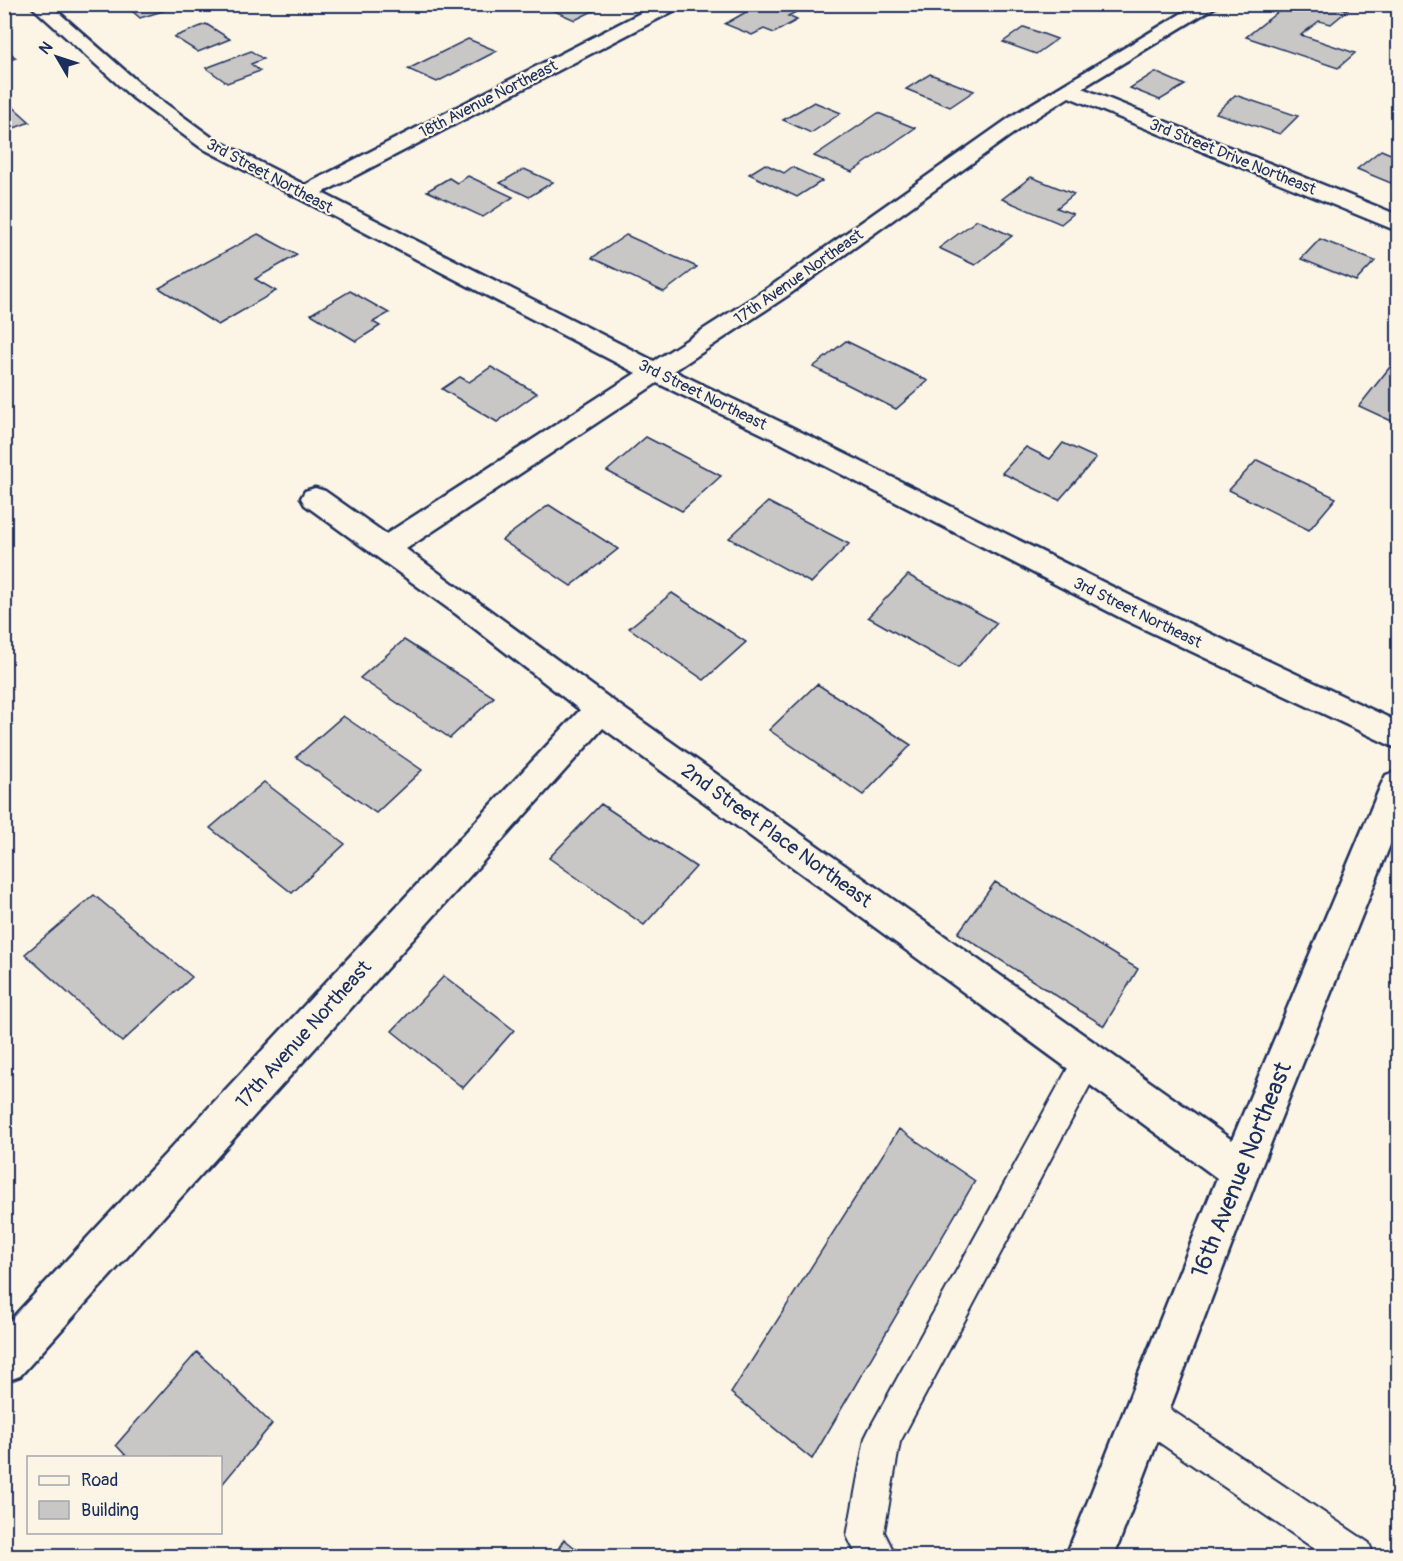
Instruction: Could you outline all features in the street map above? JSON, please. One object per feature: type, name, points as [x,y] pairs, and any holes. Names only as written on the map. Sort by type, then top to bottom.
[{"type":"street","name":"3rd Street Northeast","points":[[38,4],[140,94],[200,138],[304,194],[1134,611],[1398,736]]},
{"type":"street","name":"18th Avenue Northeast","points":[[304,194],[673,4]]},
{"type":"street","name":"17th Avenue Northeast","points":[[385,549],[779,291],[1022,118],[1211,4]]},
{"type":"street","name":"3rd Street Drive Northeast","points":[[1067,89],[1398,223]]},
{"type":"street","name":"2nd Street Place Northeast","points":[[315,498],[466,606],[601,709],[1240,1170]]},
{"type":"street","name":"17th Avenue Northeast","points":[[4,1360],[601,709]]},
{"type":"street","name":"16th Avenue Northeast","points":[[1090,1557],[1240,1170],[1398,785]]},
{"type":"lane","points":[[878,1557],[865,1536],[883,1438],[1088,1060]]},
{"type":"lane","points":[[1146,1413],[1356,1557]]},
{"type":"building","points":[[124,4],[178,4],[179,6],[140,18]]},
{"type":"building","points":[[564,4],[607,4],[575,20],[552,10]]},
{"type":"building","points":[[760,4],[786,4],[800,10],[788,16],[797,20],[774,33],[764,29],[752,35],[725,24]]},
{"type":"building","points":[[1288,4],[1330,4],[1348,10],[1331,24],[1319,21],[1301,35],[1355,53],[1338,68],[1246,37]]},
{"type":"building","points":[[206,24],[230,39],[198,52],[174,37]]},
{"type":"building","points":[[1024,27],[1057,39],[1036,54],[1003,42]]},
{"type":"building","points":[[468,39],[497,51],[437,82],[408,69]]},
{"type":"building","points":[[4,47],[16,58],[4,62]]},
{"type":"building","points":[[251,51],[263,59],[251,64],[260,71],[227,83],[206,68]]},
{"type":"building","points":[[1155,72],[1185,85],[1160,100],[1130,88]]},
{"type":"building","points":[[930,74],[974,91],[950,107],[906,89]]},
{"type":"building","points":[[1235,95],[1298,116],[1280,134],[1216,113]]},
{"type":"building","points":[[814,102],[841,113],[811,133],[783,120]]},
{"type":"building","points":[[11,105],[30,122],[4,132],[4,107]]},
{"type":"building","points":[[878,113],[915,128],[852,172],[814,156]]},
{"type":"building","points":[[1381,150],[1398,157],[1398,180],[1393,184],[1357,169]]},
{"type":"building","points":[[765,164],[784,173],[792,167],[822,181],[797,197],[749,174]]},
{"type":"building","points":[[524,169],[553,182],[529,197],[500,183]]},
{"type":"building","points":[[468,176],[513,197],[483,217],[427,191],[449,178],[457,183]]},
{"type":"building","points":[[1031,177],[1074,194],[1057,208],[1073,214],[1061,224],[1002,199]]},
{"type":"building","points":[[977,220],[1012,236],[975,265],[939,248]]},
{"type":"building","points":[[258,234],[297,255],[255,279],[276,291],[218,325],[159,288]]},
{"type":"building","points":[[626,235],[697,267],[664,292],[592,258]]},
{"type":"building","points":[[1320,239],[1375,261],[1356,281],[1301,259]]},
{"type":"building","points":[[350,291],[389,313],[373,322],[380,326],[356,341],[311,314]]},
{"type":"building","points":[[846,341],[928,381],[896,409],[813,367]]},
{"type":"building","points":[[491,367],[537,393],[497,422],[442,389],[460,377],[469,382]]},
{"type":"building","points":[[1390,367],[1398,370],[1398,424],[1359,406]]},
{"type":"building","points":[[646,437],[721,476],[682,511],[607,471]]},
{"type":"building","points":[[1063,443],[1096,458],[1059,500],[1002,473],[1026,447],[1050,459]]},
{"type":"building","points":[[1257,460],[1336,498],[1309,530],[1229,490]]},
{"type":"building","points":[[768,502],[849,544],[811,583],[729,538]]},
{"type":"building","points":[[549,505],[618,549],[571,586],[502,540]]},
{"type":"building","points":[[908,575],[997,623],[958,668],[868,617]]},
{"type":"building","points":[[672,593],[746,642],[704,680],[629,628]]},
{"type":"building","points":[[404,640],[494,697],[450,738],[360,678]]},
{"type":"building","points":[[817,684],[911,745],[863,795],[769,730]]},
{"type":"building","points":[[343,716],[422,770],[376,813],[296,757]]},
{"type":"building","points":[[264,782],[345,844],[292,893],[210,828]]},
{"type":"building","points":[[601,804],[696,867],[644,925],[549,858]]},
{"type":"building","points":[[995,882],[1138,969],[1104,1026],[958,933]]},
{"type":"building","points":[[94,895],[192,977],[122,1042],[25,954]]},
{"type":"building","points":[[444,976],[514,1030],[463,1088],[392,1031]]},
{"type":"building","points":[[899,1129],[975,1181],[812,1459],[731,1393]]},
{"type":"building","points":[[197,1352],[272,1424],[222,1485],[222,1456],[126,1456],[116,1445]]},
{"type":"building","points":[[564,1539],[585,1556],[554,1556]]}]
